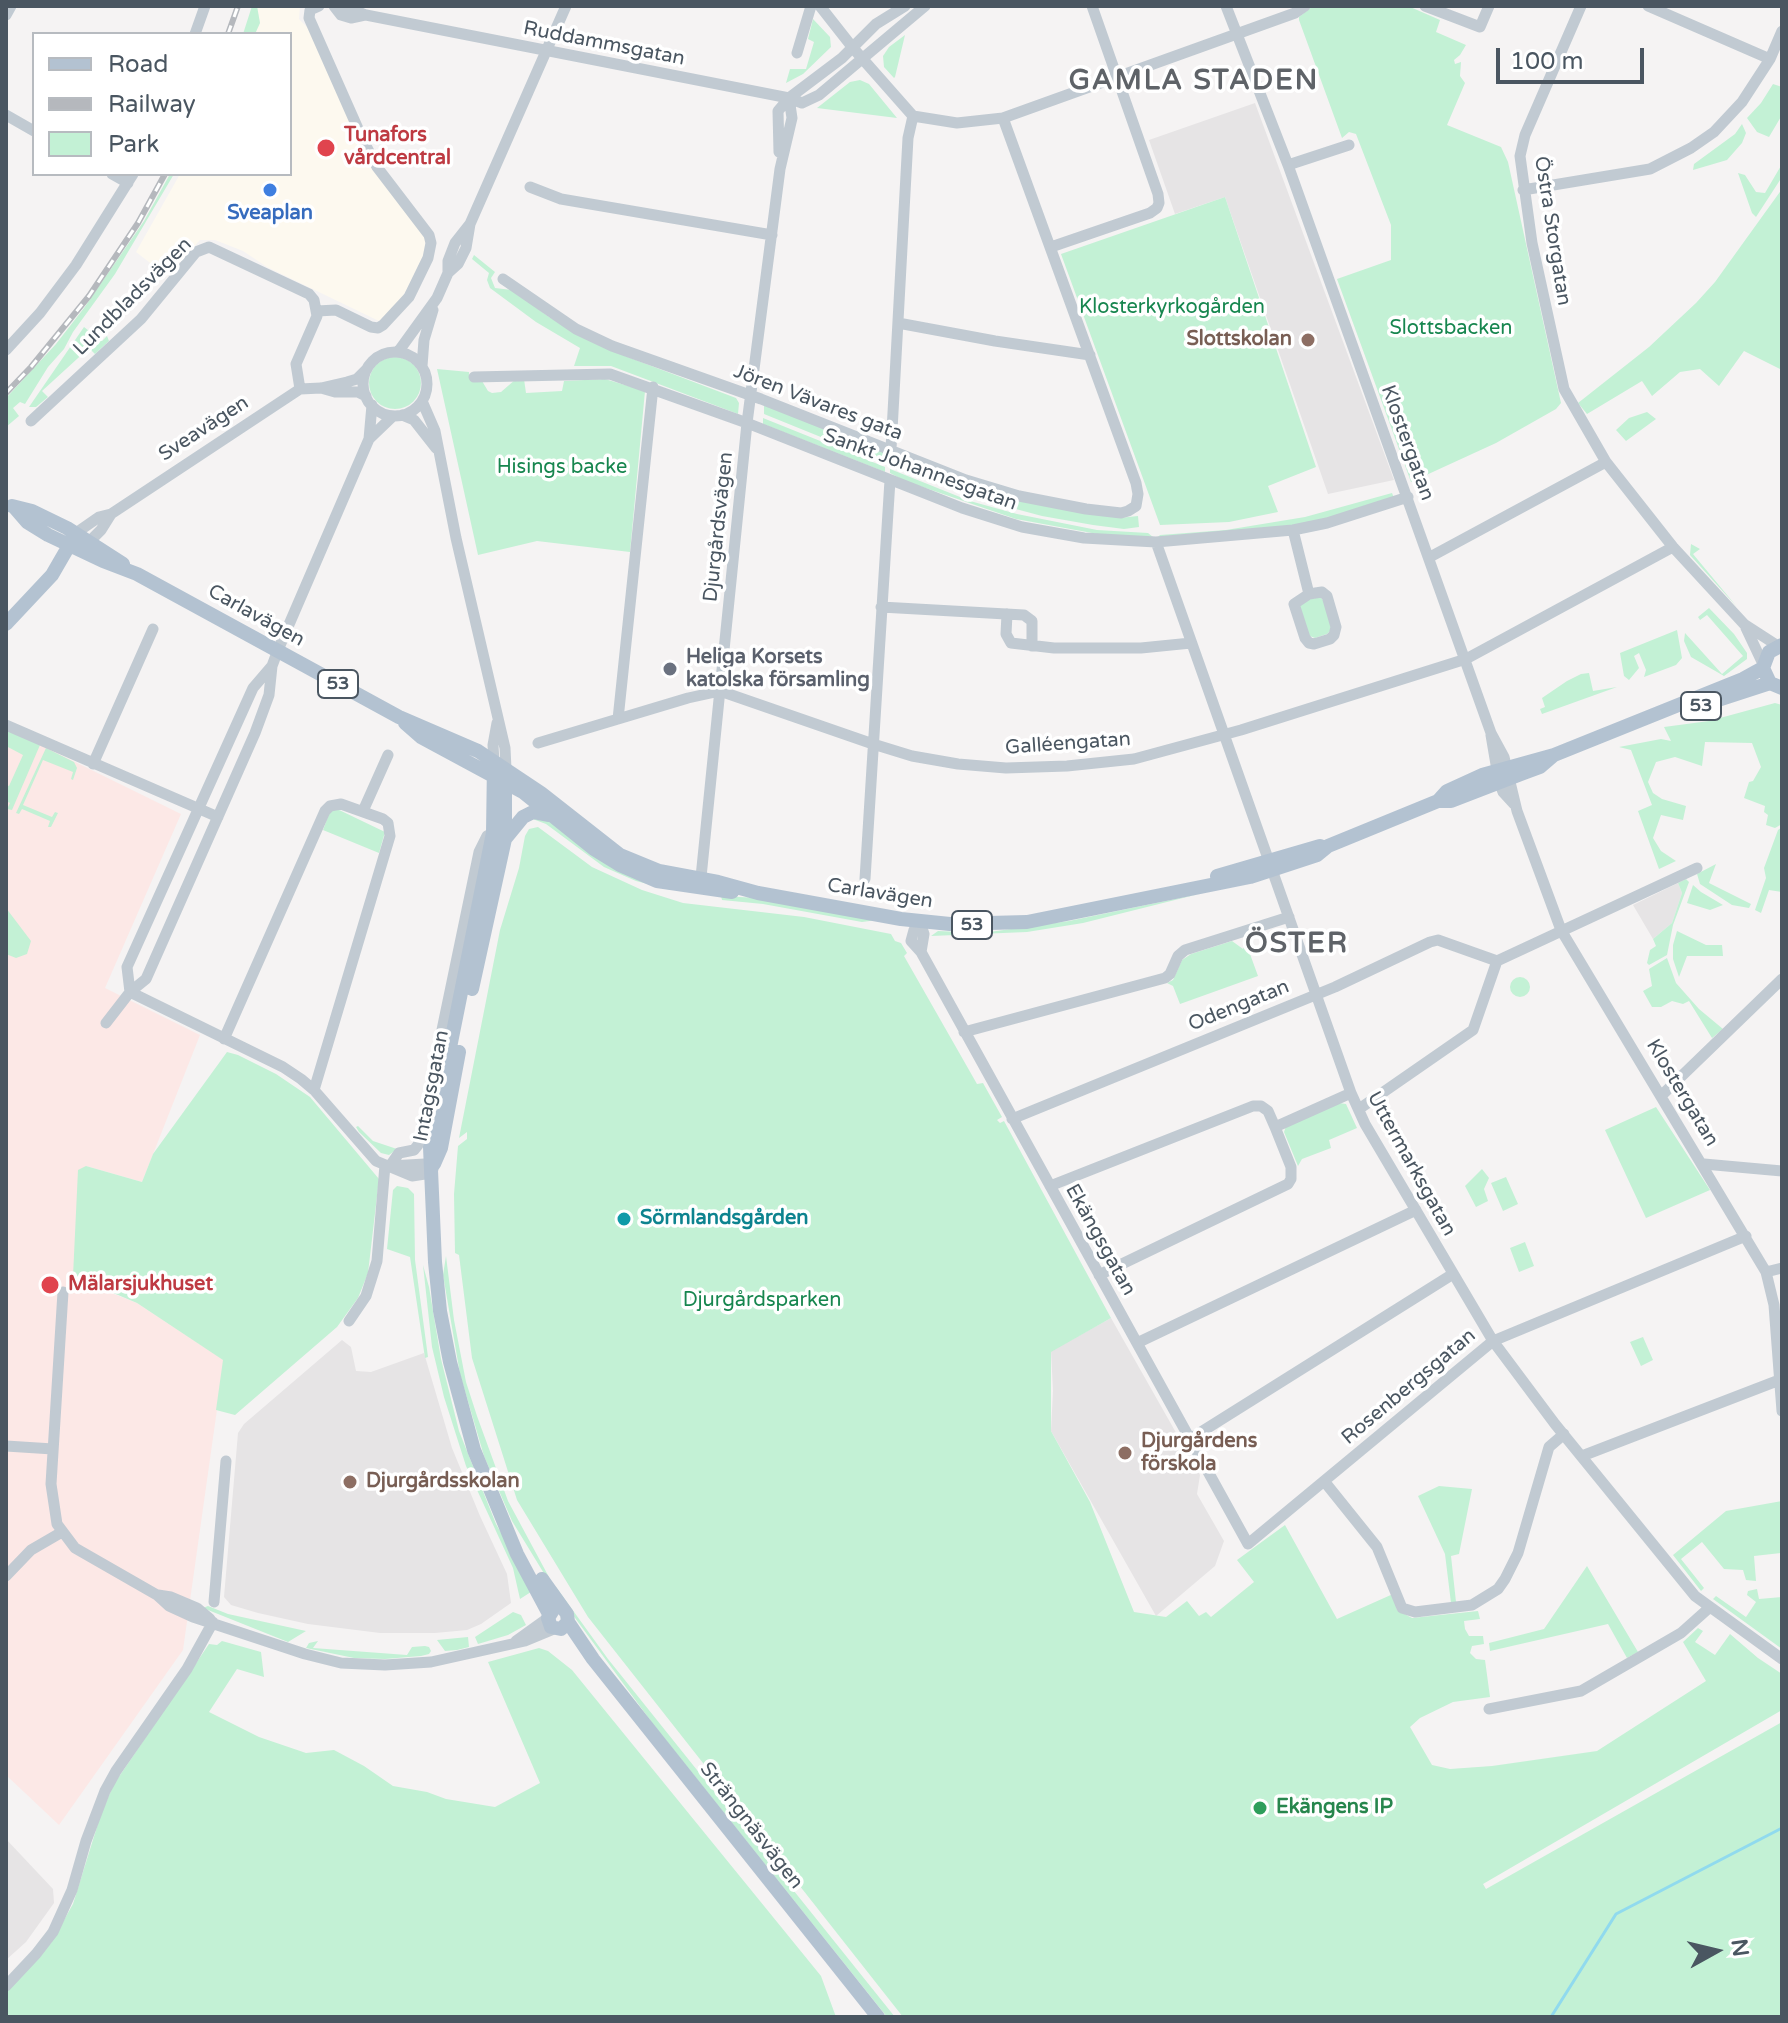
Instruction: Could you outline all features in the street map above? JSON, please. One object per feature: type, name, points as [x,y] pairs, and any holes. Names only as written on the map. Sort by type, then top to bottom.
[{"type":"main road","name":"Carlavägen","points":[[10,505],[32,511],[79,543],[399,717],[421,737],[541,793],[620,855],[700,884]]},
{"type":"main road","name":"Sveavägen","points":[[6,624],[79,543]]},
{"type":"main road","name":"53","points":[[1776,685],[1763,666],[1769,652],[1780,646]]},
{"type":"main road","name":"Carlavägen","points":[[500,772],[594,849],[620,865],[657,881],[758,893],[920,922],[988,925],[1027,922],[1089,911],[1317,855],[1328,846],[1438,801],[1451,801],[1503,774],[1540,767],[1554,755],[1743,679],[1763,666]]},
{"type":"main road","name":"Carlavägen","points":[[1629,724],[1776,685]]},
{"type":"main road","name":"Intagsgatan","points":[[433,1169],[441,1148],[499,836],[500,772]]},
{"type":"main road","points":[[499,836],[533,812],[556,818]]},
{"type":"main road","name":"Strängnäsvägen","points":[[433,1169],[435,1262],[450,1362],[474,1450],[512,1537],[524,1549],[556,1620],[593,1659],[878,2017]]},
{"type":"street","points":[[6,15],[11,6]]},
{"type":"street","points":[[319,6],[310,10],[309,18],[357,129],[377,167],[429,235],[431,247],[405,303],[378,328],[343,312],[317,311],[296,364],[300,389],[321,388],[357,379],[377,358],[398,352],[410,356],[422,366]]},
{"type":"street","name":"Ruddammsgatan","points":[[334,6],[341,15],[351,18],[366,15]]},
{"type":"street","name":"Ruddammsgatan","points":[[344,6],[366,15],[789,98]]},
{"type":"street","points":[[369,439],[398,416],[411,412],[422,401],[427,384],[422,366],[424,340],[437,298],[448,273],[458,264],[466,248],[470,224],[566,6]]},
{"type":"street","points":[[797,53],[811,6]]},
{"type":"street","points":[[820,6],[913,116],[957,123],[1003,118],[1295,13],[1305,6]]},
{"type":"street","points":[[789,98],[816,80],[876,24],[905,6]]},
{"type":"street","points":[[789,98],[802,103],[811,100],[925,6]]},
{"type":"street","points":[[1051,247],[1150,213],[1159,203],[1092,6]]},
{"type":"street","name":"Klostergatan","points":[[1226,6],[1288,165],[1466,659],[1503,774],[1503,792],[1514,804],[1561,930],[1766,1272],[1774,1305],[1782,1411]]},
{"type":"street","points":[[1425,6],[1480,27],[1489,6]]},
{"type":"street","name":"Östra Storgatan","points":[[1581,6],[1521,147],[1520,166],[1564,389],[1606,462],[1673,547],[1744,624]]},
{"type":"street","points":[[1648,6],[1770,59]]},
{"type":"street","points":[[196,32],[202,7]]},
{"type":"street","points":[[1523,190],[1631,173],[1670,160],[1714,132],[1730,117],[1770,59],[1782,31]]},
{"type":"street","name":"Djurgårdsvägen","points":[[700,884],[747,423],[780,169],[792,118],[789,98]]},
{"type":"street","points":[[6,115],[32,130]]},
{"type":"street","points":[[891,449],[908,138],[913,116]]},
{"type":"street","points":[[898,323],[1090,355],[1003,118]]},
{"type":"street","points":[[1288,165],[1349,145]]},
{"type":"street","points":[[6,350],[40,313],[76,265],[130,178]]},
{"type":"street","points":[[530,187],[561,199],[772,235]]},
{"type":"street","name":"Lundbladsvägen","points":[[31,421],[141,319],[201,248],[216,248],[309,294],[317,311]]},
{"type":"street","name":"Jören Vävares gata","points":[[503,279],[576,329],[612,346],[752,396],[966,480],[1019,496],[1121,513],[1136,506],[1136,483],[1090,355]]},
{"type":"street","points":[[398,352],[437,298]]},
{"type":"street","points":[[106,1023],[130,992],[146,979],[269,695],[272,666],[278,650],[369,439],[369,400],[363,384],[367,369]]},
{"type":"street","name":"Sankt Johannesgatan","points":[[474,377],[601,373],[653,387],[962,508],[1022,527],[1084,538],[1156,542],[1293,530],[1327,523],[1408,497]]},
{"type":"street","points":[[618,719],[653,387]]},
{"type":"street","points":[[321,388],[335,392],[358,392],[381,412],[398,416]]},
{"type":"street","name":"Sveavägen","points":[[79,543],[111,514],[300,389]]},
{"type":"street","name":"Intagsgatan","points":[[422,401],[435,431],[497,722],[500,772]]},
{"type":"street","name":"Intagsgatan","points":[[398,416],[414,420],[439,452]]},
{"type":"street","points":[[1430,557],[1606,462]]},
{"type":"street","points":[[865,879],[890,480]]},
{"type":"street","points":[[1293,530],[1309,594]]},
{"type":"street","name":"Uttermarksgatan","points":[[1156,542],[1359,1109],[1493,1341],[1564,1434],[1695,1596],[1782,1659]]},
{"type":"street","name":"Galléengatan","points":[[720,691],[873,744],[927,759],[1006,768],[1134,759],[1466,659],[1673,547]]},
{"type":"street","points":[[1322,592],[1327,596],[1336,627],[1330,639],[1314,644],[1305,638],[1294,604],[1309,594],[1322,592]]},
{"type":"street","points":[[881,607],[1029,616],[1032,621],[1032,646]]},
{"type":"street","points":[[1007,614],[1007,640],[1011,643],[1141,648],[1191,643]]},
{"type":"street","points":[[1744,624],[1780,646]]},
{"type":"street","points":[[1744,624],[1763,666]]},
{"type":"street","points":[[93,764],[153,629]]},
{"type":"street","points":[[130,992],[127,967],[253,688],[272,666]]},
{"type":"street","points":[[253,688],[269,695]]},
{"type":"street","points":[[538,743],[720,691]]},
{"type":"street","points":[[6,725],[218,817]]},
{"type":"street","points":[[363,811],[388,755]]},
{"type":"street","points":[[224,1039],[325,811],[335,804],[363,811],[388,823],[390,836],[314,1090]]},
{"type":"street","name":"Intagsgatan","points":[[388,1166],[399,1153],[414,1150],[418,1145],[479,852],[487,836],[499,836]]},
{"type":"street","points":[[1359,1109],[1473,1030],[1497,961],[1697,868]]},
{"type":"street","points":[[964,1032],[1165,978],[1185,950],[1289,917]]},
{"type":"street","name":"Ekängsgatan","points":[[920,922],[924,934],[921,952],[1248,1544]]},
{"type":"street","name":"Odengatan","points":[[1012,1119],[1317,994],[1430,942],[1438,940],[1497,961]]},
{"type":"street","points":[[1662,1095],[1782,979]]},
{"type":"street","points":[[130,992],[283,1067],[314,1090],[376,1161],[388,1166],[425,1164],[433,1169]]},
{"type":"street","points":[[1275,1127],[1351,1093]]},
{"type":"street","points":[[1050,1186],[1253,1106],[1261,1106],[1268,1111],[1291,1167],[1288,1184],[1099,1275]]},
{"type":"street","points":[[1704,1164],[1782,1171]]},
{"type":"street","points":[[349,1321],[366,1296],[377,1261],[388,1166]]},
{"type":"street","points":[[1137,1343],[1416,1210]]},
{"type":"street","name":"Rosenbergsgatan","points":[[1248,1544],[1493,1341],[1746,1236]]},
{"type":"street","points":[[1766,1272],[1782,1268]]},
{"type":"street","points":[[1190,1439],[1453,1274]]},
{"type":"street","points":[[63,1292],[52,1504],[62,1532],[85,1555],[157,1595],[169,1606],[305,1654],[341,1663],[385,1665],[431,1662],[481,1652],[515,1641],[556,1620]]},
{"type":"street","points":[[1582,1456],[1781,1379]]},
{"type":"street","points":[[1324,1481],[1377,1547],[1402,1608],[1415,1612],[1472,1605],[1488,1597],[1505,1579],[1518,1553],[1549,1447],[1564,1434]]},
{"type":"street","points":[[6,1446],[53,1449]]},
{"type":"street","points":[[214,1602],[226,1461]]},
{"type":"street","points":[[6,1576],[31,1550],[62,1532]]},
{"type":"street","points":[[1489,1709],[1581,1691],[1681,1633],[1709,1608]]},
{"type":"street","points":[[6,1986],[53,1932],[72,1890],[105,1791],[187,1669],[213,1622]]},
{"type":"shaded area","points":[[257,6],[300,6],[299,19],[312,32],[357,138],[425,238],[425,252],[409,285],[399,303],[379,321],[267,267],[243,251],[215,240],[200,240],[167,276],[136,252],[179,176],[292,176],[292,32],[256,32],[260,23]]},
{"type":"shaded area","name":"Slottskolan","points":[[1255,103],[1394,480],[1328,494],[1225,197],[1175,214],[1149,140]]},
{"type":"shaded area","name":"Mälarsjukhuset","points":[[6,728],[181,814],[105,988],[200,1035],[142,1182],[86,1166],[114,1294],[137,1303],[224,1360],[183,1650],[59,1825],[6,1775]]},
{"type":"shaded area","points":[[1678,883],[1682,893],[1672,923],[1653,939],[1633,905]]},
{"type":"shaded area","name":"Djurgårdens förskola","points":[[1111,1318],[1200,1475],[1197,1494],[1224,1541],[1215,1566],[1156,1616],[1051,1431],[1051,1351]]},
{"type":"shaded area","name":"Djurgårdsskolan","points":[[342,1340],[351,1347],[356,1371],[371,1372],[424,1353],[452,1448],[507,1574],[511,1603],[481,1624],[467,1630],[435,1633],[380,1633],[308,1624],[258,1613],[231,1605],[224,1597],[238,1433],[244,1424]]},
{"type":"shaded area","points":[[6,1839],[53,1889],[54,1903],[26,1942],[6,1960]]},
{"type":"green space","points":[[252,6],[257,6],[260,23],[256,32],[244,32]]},
{"type":"green space","name":"Slottsbacken","points":[[1313,6],[1408,6],[1440,20],[1436,32],[1466,45],[1454,60],[1455,64],[1461,62],[1460,76],[1465,83],[1447,125],[1501,147],[1508,162],[1561,403],[1556,409],[1496,443],[1411,482],[1337,279],[1391,260],[1391,225],[1356,134],[1349,132],[1342,138],[1299,20]]},
{"type":"green space","points":[[813,19],[830,37],[831,47],[803,74],[786,83],[790,69],[806,69],[814,42],[808,39]]},
{"type":"green space","points":[[905,35],[894,78],[884,67],[883,56]]},
{"type":"green space","points":[[860,80],[869,84],[897,118],[817,108],[850,82]]},
{"type":"green space","points":[[1773,84],[1782,87],[1782,115],[1769,137],[1757,132],[1747,118]]},
{"type":"green space","points":[[1742,124],[1746,133],[1742,143],[1727,160],[1693,170],[1694,164],[1735,134]]},
{"type":"green space","points":[[1782,164],[1782,177],[1756,217],[1738,173],[1745,175],[1756,192],[1765,193]]},
{"type":"green space","points":[[169,176],[173,176],[115,274],[25,404],[20,402],[13,408],[19,416],[6,427],[6,398],[56,344],[144,221]]},
{"type":"green space","points":[[1782,189],[1782,370],[1744,351],[1719,386],[1700,369],[1680,372],[1652,396],[1642,381],[1587,414],[1578,403],[1649,347],[1696,303],[1715,282]]},
{"type":"green space","name":"Klosterkyrkogården","points":[[1225,197],[1316,467],[1268,486],[1278,512],[1229,522],[1160,525],[1061,254]]},
{"type":"green space","points":[[474,255],[495,272],[491,278],[495,288],[512,290],[549,317],[612,351],[736,398],[738,414],[611,366],[574,366],[580,348],[536,322],[490,288],[487,280],[489,273],[472,259]]},
{"type":"green space","points":[[84,327],[102,341],[107,336],[109,341],[95,354],[89,348],[42,391],[48,397],[36,407],[29,407]]},
{"type":"green space","points":[[395,357],[413,365],[421,383],[413,401],[395,409],[377,401],[369,383],[377,365]]},
{"type":"green space","name":"Hisings backe","points":[[437,369],[469,372],[469,379],[482,381],[492,393],[501,392],[516,379],[524,379],[526,393],[562,391],[564,381],[605,379],[645,391],[630,552],[537,541],[478,555]]},
{"type":"green space","points":[[764,403],[886,453],[885,463],[764,414]]},
{"type":"green space","points":[[1647,412],[1656,419],[1626,441],[1616,430],[1629,418]]},
{"type":"green space","points":[[763,418],[885,467],[885,472],[763,424]]},
{"type":"green space","points":[[891,456],[938,473],[1119,518],[1138,516],[1139,527],[1124,529],[1093,525],[1042,516],[982,500],[890,465]]},
{"type":"green space","points":[[890,469],[970,501],[1017,514],[1097,530],[1148,533],[1153,537],[1103,535],[1016,519],[905,481],[890,473]]},
{"type":"green space","points":[[1392,493],[1394,498],[1345,515],[1287,528],[1158,537],[1305,517]]},
{"type":"green space","points":[[1691,544],[1700,549],[1693,554],[1737,607],[1690,555]]},
{"type":"green space","points":[[1320,597],[1332,629],[1315,638],[1307,635],[1299,607],[1306,600]]},
{"type":"green space","points":[[1709,608],[1747,653],[1747,659],[1724,676],[1691,657],[1684,641],[1685,633],[1722,674],[1743,656],[1707,615],[1700,620],[1698,617]]},
{"type":"green space","points":[[1677,630],[1682,658],[1676,665],[1644,677],[1646,670],[1639,653],[1634,656],[1639,668],[1629,680],[1624,676],[1620,653]]},
{"type":"green space","points":[[1589,673],[1593,691],[1617,687],[1542,714],[1540,709],[1545,707],[1542,698],[1567,681]]},
{"type":"green space","points":[[1775,703],[1782,705],[1782,824],[1775,828],[1766,825],[1768,815],[1764,812],[1765,806],[1744,798],[1749,782],[1753,781],[1761,767],[1752,743],[1705,742],[1702,766],[1675,757],[1656,762],[1648,782],[1653,793],[1662,799],[1686,806],[1683,820],[1661,815],[1653,838],[1661,851],[1676,861],[1659,869],[1638,811],[1652,805],[1631,750],[1619,747],[1661,739],[1671,741],[1664,727],[1709,721]]},
{"type":"green space","points":[[6,728],[40,745],[12,810],[7,809],[10,803],[6,801],[6,785],[9,786],[23,755],[6,746]]},
{"type":"green space","points":[[46,748],[74,762],[77,768],[73,780],[73,772],[43,760],[23,805],[52,817],[55,812],[58,813],[51,827],[48,827],[50,821],[22,809],[19,814],[16,813]]},
{"type":"green space","points":[[335,808],[385,832],[379,853],[323,830]]},
{"type":"green space","points":[[544,817],[671,890],[636,881],[604,867],[546,824],[530,818]]},
{"type":"green space","name":"Djurgårdsparken","points":[[538,827],[592,867],[642,890],[683,903],[804,917],[891,934],[895,941],[901,943],[907,953],[904,956],[977,1084],[983,1083],[1002,1117],[997,1120],[1000,1123],[1004,1121],[1111,1318],[1051,1352],[1051,1431],[1090,1502],[1134,1612],[1166,1617],[1187,1601],[1199,1616],[1206,1612],[1211,1617],[1254,1582],[1237,1560],[1285,1525],[1337,1619],[1393,1594],[1397,1610],[1412,1618],[1478,1611],[1480,1619],[1464,1621],[1465,1629],[1469,1636],[1483,1636],[1484,1644],[1472,1646],[1470,1653],[1476,1659],[1485,1660],[1490,1697],[1453,1702],[1420,1718],[1410,1727],[1432,1765],[1450,1769],[1597,1751],[1706,1681],[1683,1642],[1698,1628],[1703,1631],[1695,1642],[1715,1655],[1730,1634],[1782,1674],[1782,1710],[1483,1884],[1486,1889],[1782,1722],[1782,2017],[903,2017],[588,1617],[517,1500],[472,1358],[459,1255],[455,1253],[454,1194],[458,1146],[467,1139],[467,1132],[459,1138],[500,930],[519,868],[525,836],[529,829]]},
{"type":"green space","points":[[1782,827],[1782,892],[1769,890],[1761,913],[1755,910],[1766,878],[1764,868],[1778,830]]},
{"type":"green space","points":[[1716,864],[1709,883],[1751,904],[1749,908],[1732,905],[1700,884],[1697,874]]},
{"type":"green space","points":[[1686,879],[1689,882],[1673,925],[1667,955],[1649,965],[1650,950],[1656,946],[1653,939],[1672,923],[1682,893],[1678,883]]},
{"type":"green space","points":[[1693,885],[1723,905],[1710,910],[1687,903]]},
{"type":"green space","points":[[1199,894],[1083,923],[1027,932],[931,936],[938,931],[982,933],[1069,921]]},
{"type":"green space","points":[[721,896],[758,898],[877,920],[862,922],[763,904],[722,900]]},
{"type":"green space","points":[[6,908],[31,941],[27,954],[16,958],[6,954]]},
{"type":"green space","points":[[1677,931],[1706,945],[1722,945],[1723,956],[1687,956],[1679,977],[1673,959]]},
{"type":"green space","points":[[1232,941],[1243,949],[1246,943],[1258,976],[1180,1004],[1173,986],[1167,983],[1173,980],[1182,960],[1191,954]]},
{"type":"green space","points":[[1667,958],[1676,983],[1699,1009],[1723,1029],[1706,1043],[1712,1038],[1689,1001],[1683,1004],[1672,1001],[1661,1007],[1652,1007],[1643,991],[1652,986],[1649,969]]},
{"type":"green space","points":[[1520,977],[1527,980],[1530,987],[1527,994],[1520,997],[1513,994],[1510,987],[1513,980]]},
{"type":"green space","points":[[227,1052],[276,1074],[310,1097],[379,1179],[368,1273],[358,1298],[337,1327],[235,1415],[216,1410],[223,1360],[137,1303],[73,1276],[78,1170],[86,1166],[142,1182],[153,1154]]},
{"type":"green space","points":[[1339,1103],[1346,1104],[1357,1128],[1329,1140],[1331,1148],[1302,1159],[1298,1166],[1284,1132],[1286,1126]]},
{"type":"green space","points":[[1656,1107],[1710,1190],[1646,1218],[1605,1130]]},
{"type":"green space","points":[[358,1126],[373,1141],[397,1149],[389,1155],[381,1153],[359,1132]]},
{"type":"green space","points":[[1482,1169],[1489,1178],[1484,1189],[1488,1201],[1476,1207],[1465,1186]]},
{"type":"green space","points":[[1506,1177],[1518,1204],[1503,1211],[1491,1183]]},
{"type":"green space","points":[[397,1186],[408,1188],[414,1194],[415,1260],[428,1357],[425,1358],[410,1257],[387,1249],[393,1190]]},
{"type":"green space","points":[[1525,1242],[1534,1266],[1519,1272],[1510,1248]]},
{"type":"green space","points":[[446,1256],[466,1382],[508,1501],[548,1580],[512,1521],[484,1456],[460,1374],[443,1275]]},
{"type":"green space","points":[[423,1265],[459,1431],[496,1524],[534,1590],[520,1599],[513,1568],[466,1466],[444,1397],[432,1347]]},
{"type":"green space","points":[[1643,1337],[1653,1360],[1641,1366],[1630,1342]]},
{"type":"green space","points":[[1439,1486],[1472,1489],[1459,1554],[1451,1556],[1456,1602],[1451,1603],[1445,1554],[1418,1496]]},
{"type":"green space","points":[[1782,1501],[1782,1564],[1781,1553],[1754,1556],[1756,1581],[1746,1580],[1743,1570],[1724,1569],[1702,1542],[1681,1559],[1704,1588],[1701,1591],[1673,1555],[1726,1511]]},
{"type":"green space","points":[[1587,1566],[1638,1652],[1627,1658],[1608,1624],[1490,1651],[1489,1643],[1544,1629]]},
{"type":"green space","points":[[556,1587],[608,1659],[895,2017],[887,2017],[653,1724],[553,1588]]},
{"type":"green space","points":[[1757,1589],[1759,1599],[1782,1597],[1782,1649],[1713,1599],[1716,1596],[1746,1617],[1756,1602],[1747,1595],[1748,1591]]},
{"type":"green space","points":[[208,1606],[228,1614],[306,1631],[288,1642],[203,1608]]},
{"type":"green space","points":[[513,1612],[521,1615],[526,1625],[508,1635],[478,1644],[475,1637]]},
{"type":"green space","points":[[468,1637],[469,1647],[457,1650],[445,1651],[437,1640]]},
{"type":"green space","points":[[222,1641],[261,1652],[264,1677],[237,1669],[209,1712],[259,1737],[306,1753],[334,1750],[393,1786],[495,1807],[540,1783],[488,1662],[539,1648],[548,1651],[572,1670],[821,1976],[836,2017],[6,2017],[6,1992],[51,1943],[73,1904],[101,1814],[114,1784],[209,1644],[217,1645]]},
{"type":"green space","points":[[318,1641],[313,1648],[407,1655],[412,1647],[425,1646],[431,1651],[421,1656],[385,1659],[354,1658],[306,1648],[309,1643]]},
{"type":"waterway","points":[[1551,2017],[1616,1914],[1782,1828]]},
{"type":"railway","points":[[229,32],[238,6]]},
{"type":"railway","points":[[6,393],[89,296],[138,223],[164,176]]},
{"type":"place","name":"Tunafors vårdcentral","points":[[326,148]]},
{"type":"place","name":"Sveaplan","points":[[270,190]]},
{"type":"place","name":"Slottskolan","points":[[1308,340]]},
{"type":"place","name":"Heliga Korsets katolska församling","points":[[670,669]]},
{"type":"place","name":"Sörmlandsgården","points":[[624,1219]]},
{"type":"place","name":"Mälarsjukhuset","points":[[50,1285]]},
{"type":"place","name":"Djurgårdens förskola","points":[[1125,1453]]},
{"type":"place","name":"Djurgårdsskolan","points":[[350,1482]]},
{"type":"place","name":"Ekängens IP","points":[[1260,1808]]},
{"type":"district","name":"GAMLA STADEN","points":[[1194,82]]},
{"type":"district","name":"ÖSTER","points":[[1297,945]]}]
